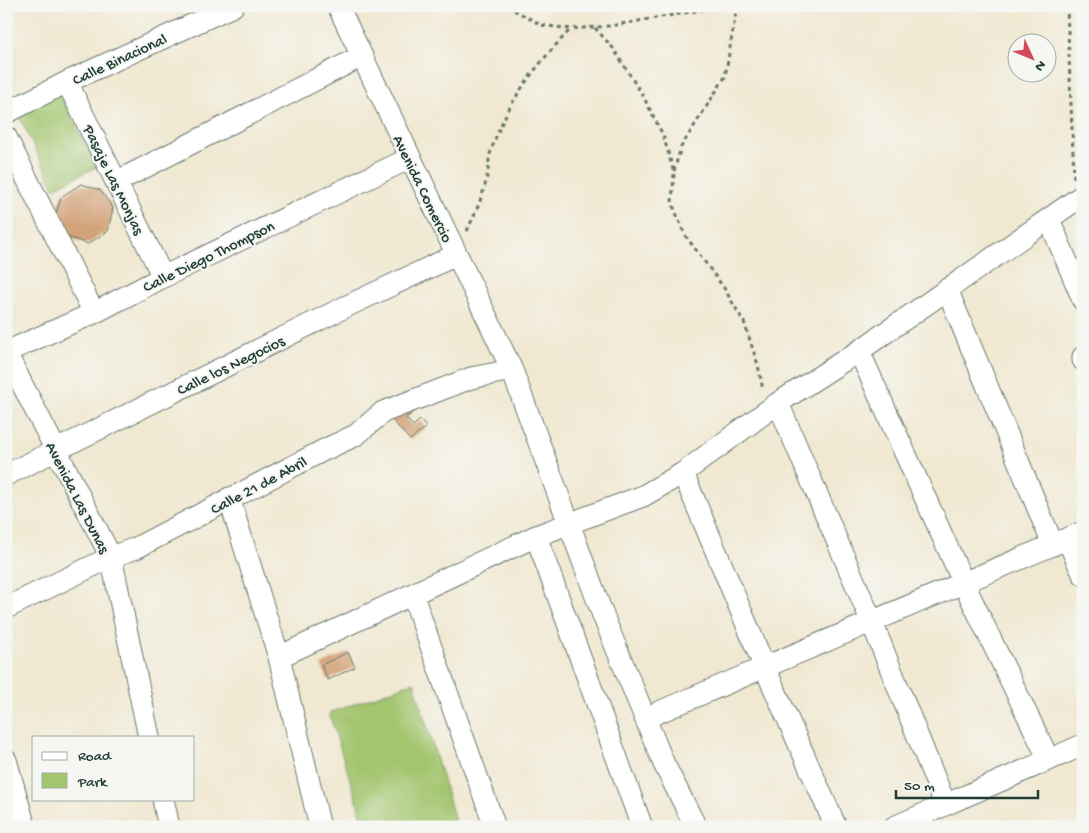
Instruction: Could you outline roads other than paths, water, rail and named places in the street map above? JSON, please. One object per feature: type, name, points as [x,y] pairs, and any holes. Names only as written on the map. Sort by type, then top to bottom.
[{"type":"street","name":"Calle Binacional","points":[[6,113],[67,82],[233,6]]},
{"type":"street","name":"Avenida Comercio","points":[[338,6],[360,57],[512,370],[568,524],[645,718],[664,764],[696,827]]},
{"type":"street","points":[[116,182],[360,57]]},
{"type":"street","name":"Pasaje Las Monjas","points":[[67,82],[163,277]]},
{"type":"street","points":[[6,137],[94,314]]},
{"type":"street","name":"Calle Diego Thompson","points":[[6,352],[94,314],[163,277],[410,158]]},
{"type":"street","points":[[279,657],[413,596],[536,536],[643,496],[683,474],[774,406],[859,351],[1079,198]]},
{"type":"street","points":[[1049,219],[1083,300]]},
{"type":"street","name":"Calle los Negocios","points":[[6,475],[456,255]]},
{"type":"street","points":[[947,289],[1068,539],[1083,574]]},
{"type":"street","points":[[859,351],[964,584],[1049,760]]},
{"type":"street","name":"Avenida Las Dunas","points":[[6,352],[111,557],[150,736]]},
{"type":"street","name":"Calle 21 de Abril","points":[[6,608],[111,557],[136,548],[229,498],[356,435],[383,412],[471,378],[512,370]]},
{"type":"street","points":[[774,406],[871,620],[936,814]]},
{"type":"street","points":[[683,474],[765,668],[836,827]]},
{"type":"street","points":[[229,498],[279,657],[320,827]]},
{"type":"street","points":[[536,536],[642,827]]},
{"type":"street","points":[[645,718],[765,668],[871,620],[964,584],[1068,539]]},
{"type":"street","points":[[413,596],[495,827]]},
{"type":"street","points":[[894,827],[936,814],[1049,760],[1080,753]]},
{"type":"street","points":[[7,769],[26,827]]},
{"type":"street","points":[[163,800],[169,827]]}]
